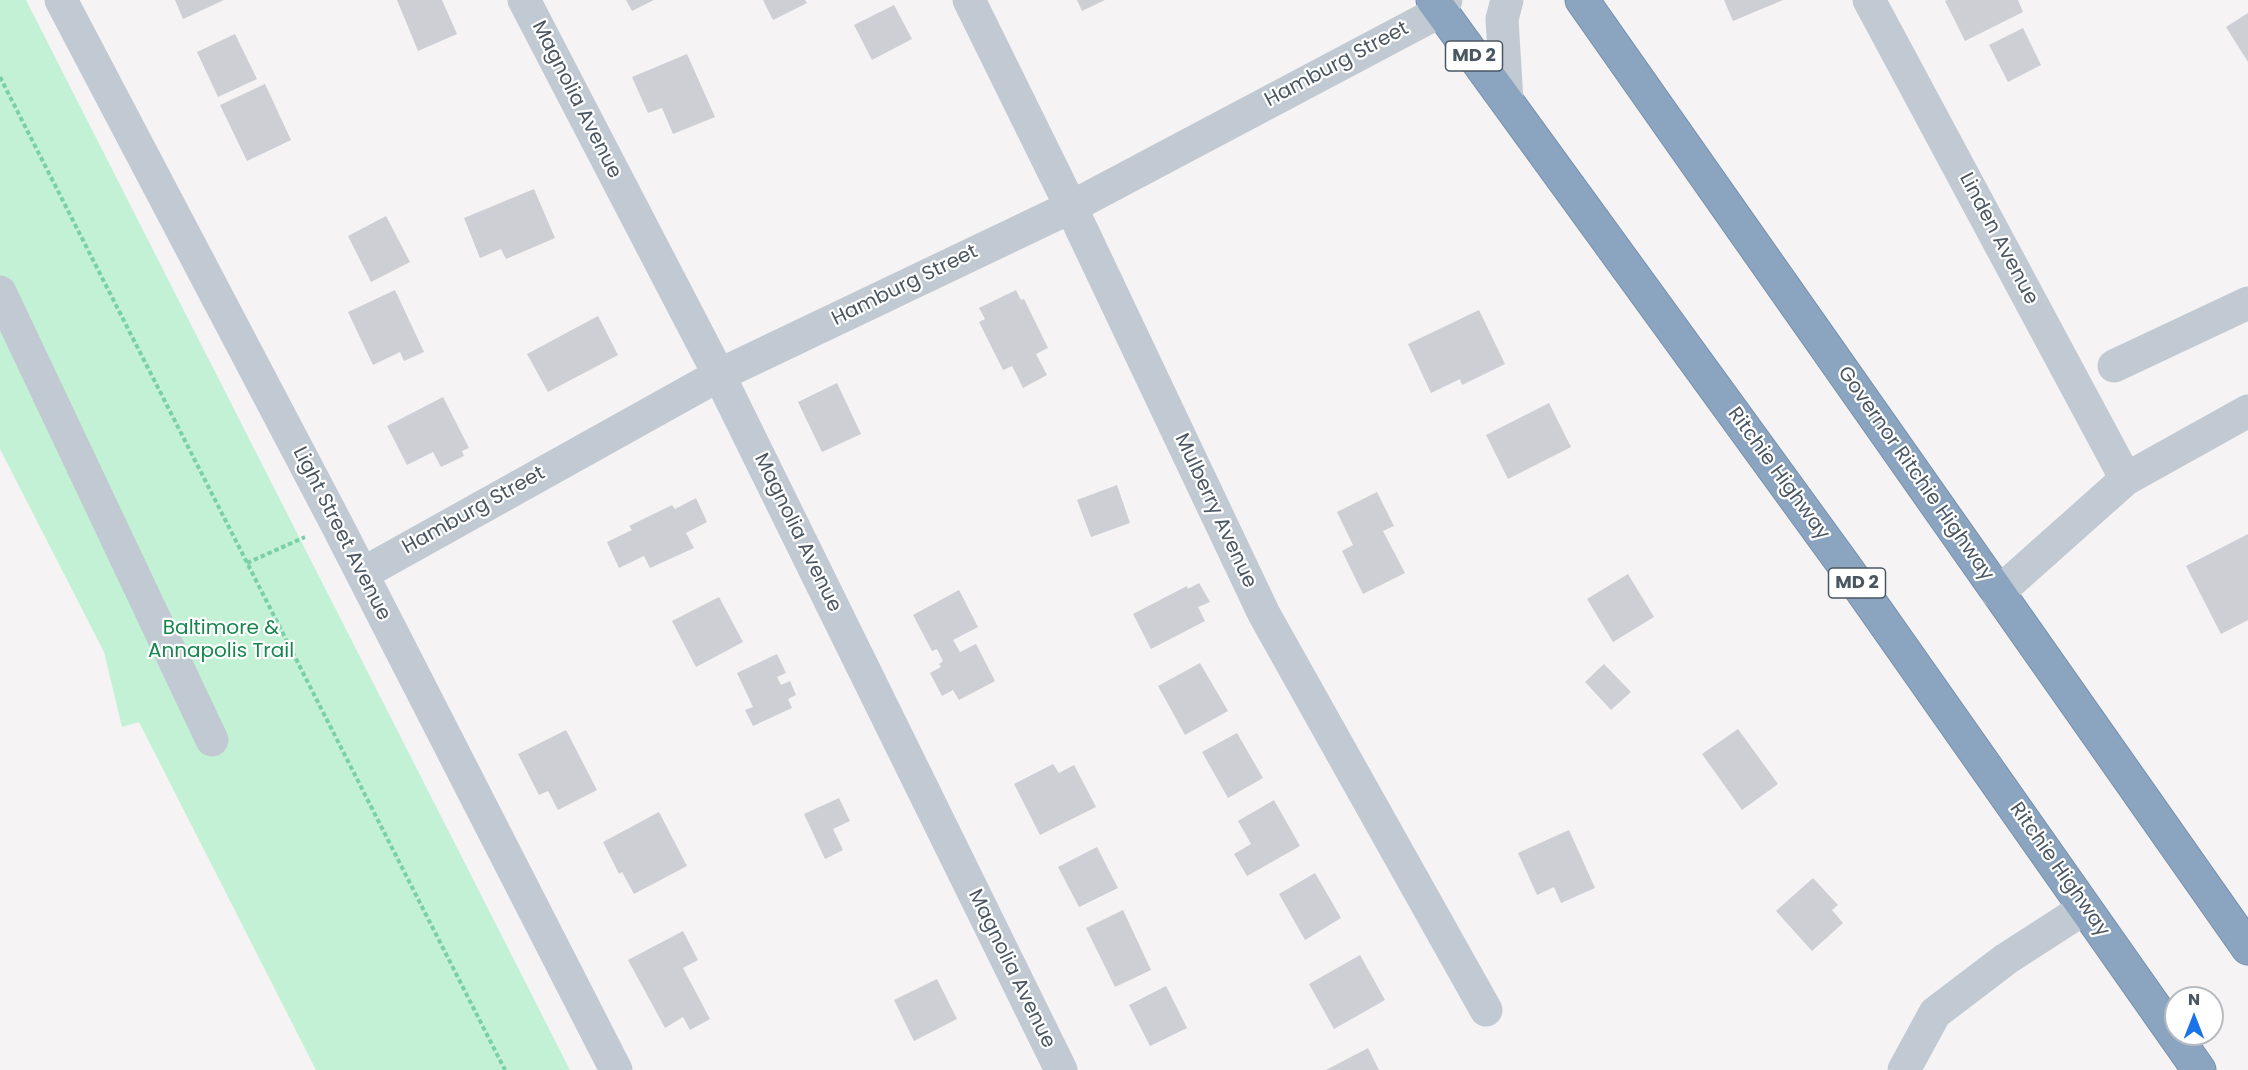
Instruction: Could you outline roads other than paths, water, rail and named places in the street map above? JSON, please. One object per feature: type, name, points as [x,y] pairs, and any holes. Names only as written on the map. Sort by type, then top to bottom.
[{"type":"highway","name":"Governor Ritchie Highway","points":[[1582,0],[2248,948]]},
{"type":"highway","name":"Ritchie Highway","points":[[1440,4],[1507,101],[1846,568],[2199,1070]]},
{"type":"street","name":"Light Street Avenue","points":[[62,0],[336,523],[616,1070]]},
{"type":"street","name":"Magnolia Avenue","points":[[524,0],[719,375],[1061,1070]]},
{"type":"street","name":"Mulberry Avenue","points":[[969,0],[1071,207],[1264,614],[1486,1010]]},
{"type":"street","points":[[1507,101],[1502,19],[1508,0]]},
{"type":"street","name":"Linden Avenue","points":[[1869,0],[2126,479]]},
{"type":"street","name":"Hamburg Street","points":[[362,574],[719,375],[1071,207],[1440,4]]},
{"type":"street","points":[[0,292],[212,740]]},
{"type":"street","points":[[2114,366],[2248,303]]},
{"type":"street","points":[[1998,593],[2126,479],[2248,411]]},
{"type":"street","points":[[1904,1070],[1935,1013],[2006,959],[2085,908]]},
{"type":"park label","name":"Baltimore & Annapolis Trail","points":[[221,640]]}]
